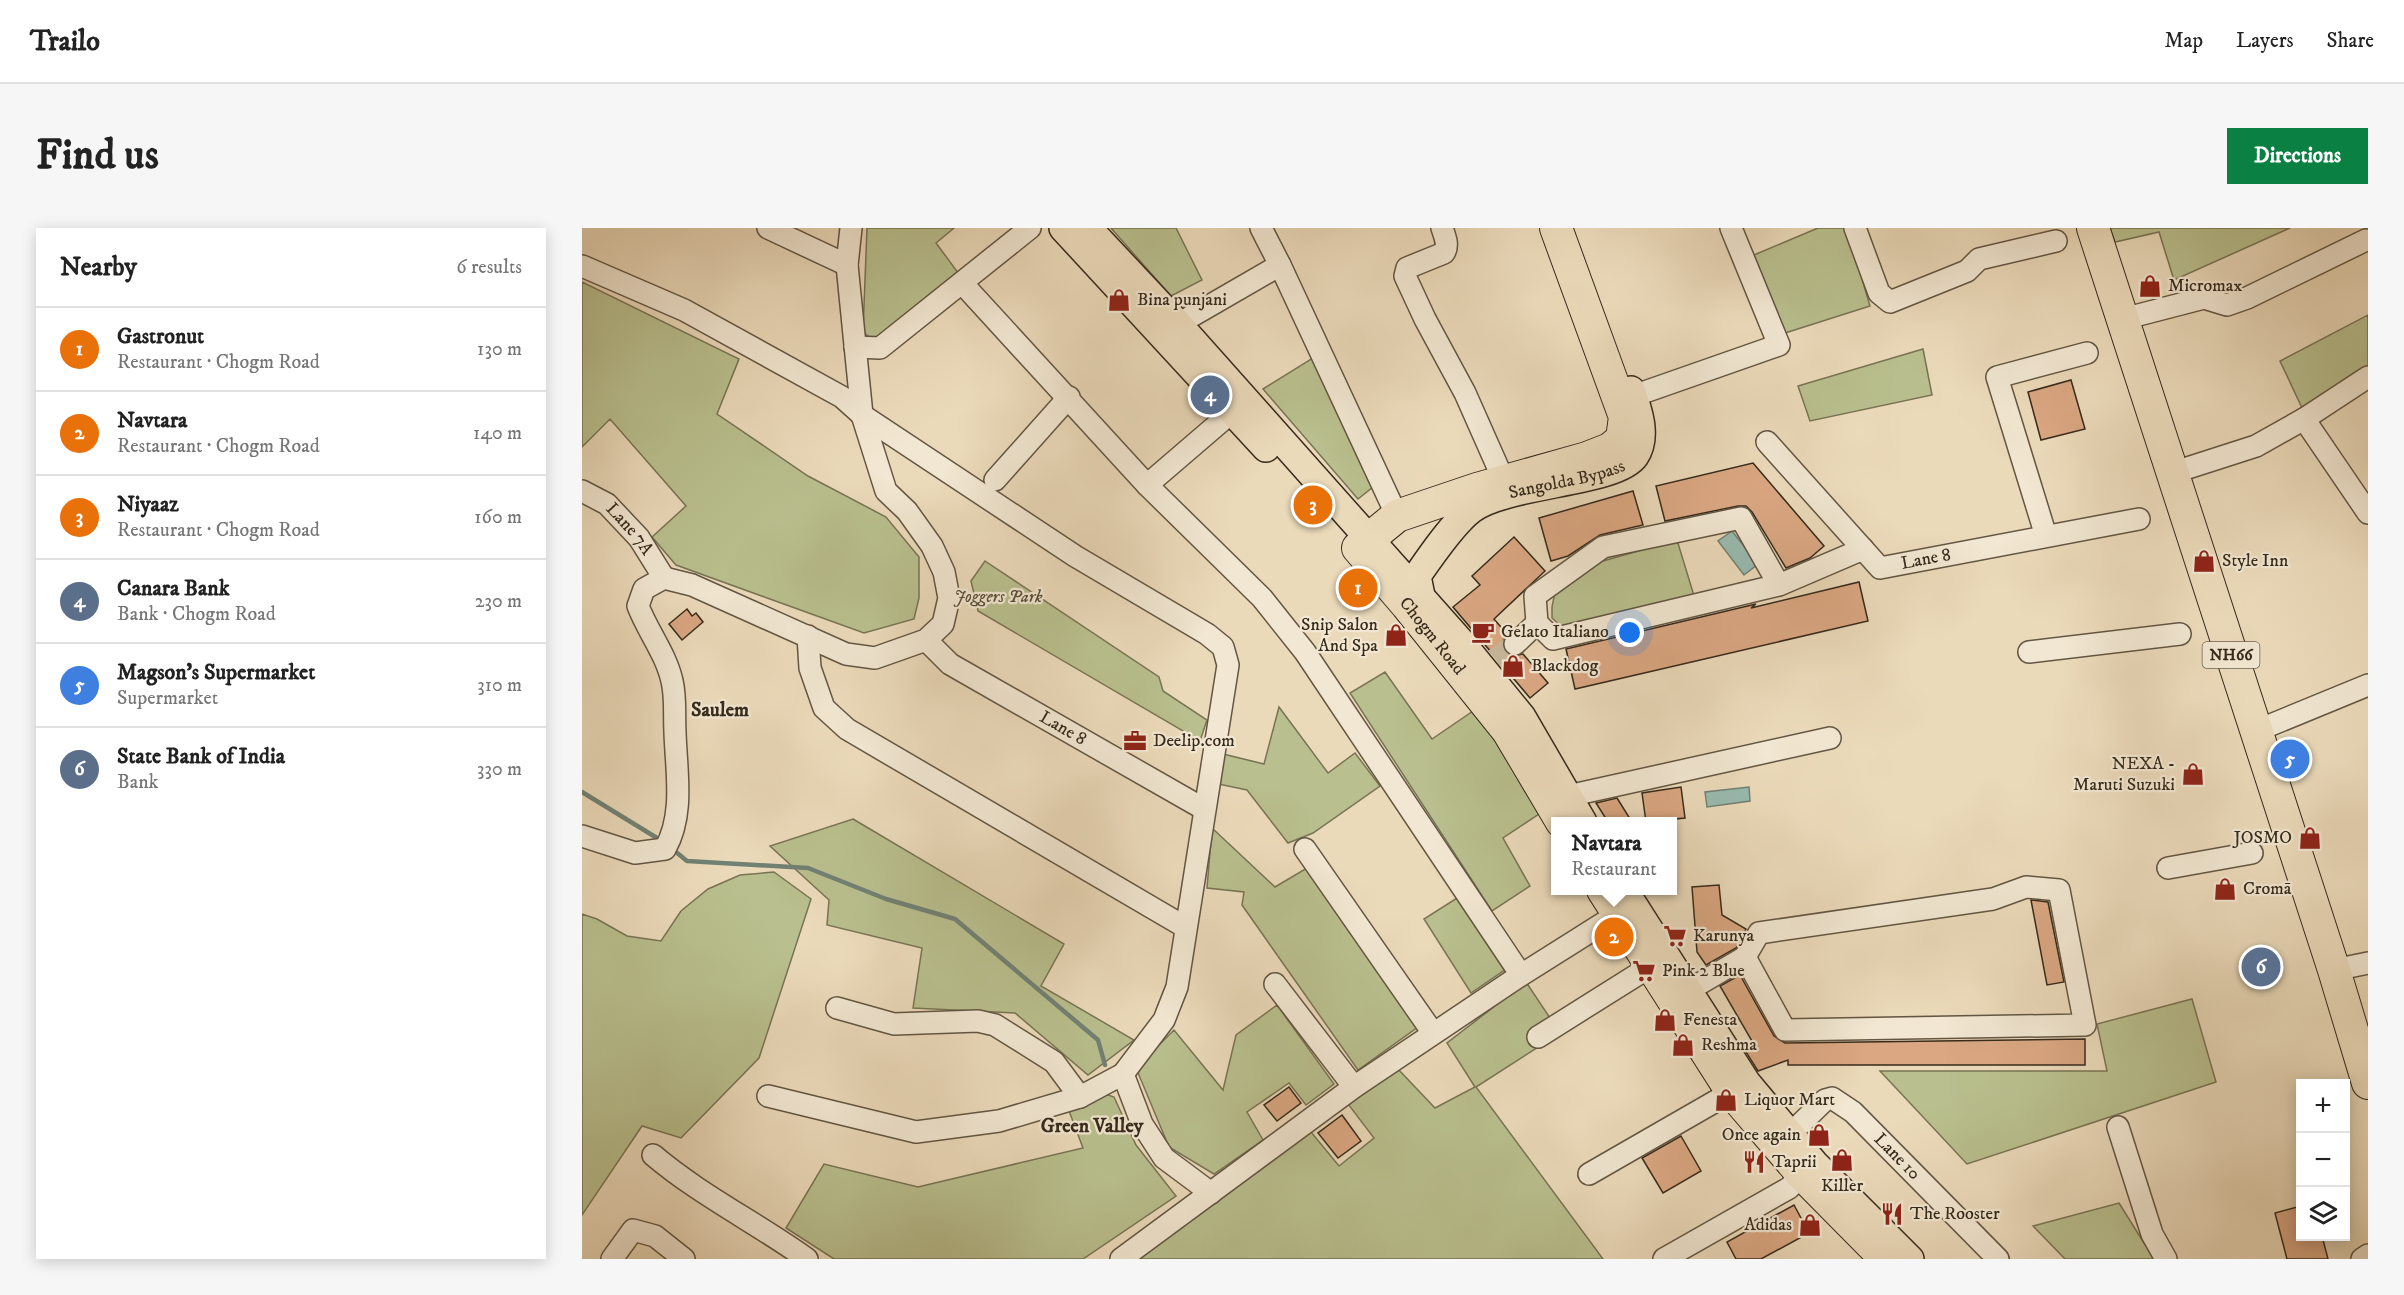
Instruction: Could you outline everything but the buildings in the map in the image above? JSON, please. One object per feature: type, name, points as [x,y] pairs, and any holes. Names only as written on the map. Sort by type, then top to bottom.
[{"type":"highway","name":"Sangolda Bypass","points":[[1364,543],[1397,516],[1504,481],[1587,458],[1610,449],[1622,439],[1626,399],[1556,228]]},
{"type":"highway","name":"NH66","points":[[2093,228],[2334,970],[2368,1083]]},
{"type":"highway","name":"Chogm Road","points":[[1364,543],[1407,605],[1508,731],[1565,809]]},
{"type":"highway","points":[[1619,900],[1651,966],[1740,1087],[1886,1259]]},
{"type":"main road","name":"Chogm Road","points":[[1063,228],[1232,412],[1490,664],[1522,717],[1565,809]]},
{"type":"main road","name":"Chogm Road","points":[[1088,228],[1178,324],[1364,543]]},
{"type":"main road","name":"Sangolda Bypass","points":[[1421,596],[1417,576],[1434,550],[1472,509],[1506,494],[1620,469],[1635,455],[1641,435],[1626,399],[1571,228]]},
{"type":"main road","points":[[1619,900],[1689,990],[1740,1087],[1790,1134],[1808,1169],[1910,1259]]},
{"type":"street","points":[[768,228],[847,265]]},
{"type":"street","points":[[582,836],[635,853],[665,849],[671,838],[678,798],[673,682],[663,653],[646,625],[638,606],[644,589],[664,578],[692,585],[846,654],[875,658],[926,640],[943,624],[949,598],[944,572],[932,546],[907,511],[886,491],[862,415],[847,265],[851,228]]},
{"type":"street","points":[[855,347],[880,348],[1030,228]]},
{"type":"street","points":[[1261,228],[1397,516]]},
{"type":"street","points":[[1442,228],[1447,242],[1444,253],[1407,268],[1405,276],[1425,319],[1465,393],[1504,481]]},
{"type":"street","points":[[1626,399],[1779,345],[1731,228]]},
{"type":"street","points":[[1855,228],[1879,293],[1890,302],[1967,271],[1980,259],[2056,241]]},
{"type":"street","points":[[2122,319],[2204,298],[2227,305],[2247,298],[2364,237]]},
{"type":"street","points":[[1178,324],[1280,265]]},
{"type":"street","points":[[582,266],[684,310],[842,397],[862,415],[1075,556],[1208,634],[1223,647],[1228,665],[1177,987],[1164,1020],[1123,1074],[1080,1097],[999,1122],[916,1132],[768,1096]]},
{"type":"street","points":[[962,283],[1069,397],[1147,485],[1262,598],[1305,652],[1521,975]]},
{"type":"street","points":[[2046,536],[1997,377],[2088,353]]},
{"type":"street","points":[[2172,473],[2256,446],[2304,419],[2368,377]]},
{"type":"street","points":[[995,480],[1069,397]]},
{"type":"street","points":[[1147,485],[1232,412]]},
{"type":"street","points":[[2304,419],[2368,513]]},
{"type":"street","name":"Lane 8","points":[[1767,442],[1880,568],[2139,519]]},
{"type":"street","name":"Lane 7A","points":[[582,491],[607,504],[639,538],[664,578]]},
{"type":"street","points":[[1779,585],[1741,518],[1603,547],[1535,596],[1537,623],[1553,639],[1779,585],[1863,549]]},
{"type":"street","points":[[1515,644],[1537,623]]},
{"type":"street","points":[[2029,652],[2180,634]]},
{"type":"street","points":[[808,636],[810,668],[824,708],[847,729],[1185,927]]},
{"type":"street","name":"Lane 8","points":[[926,640],[950,664],[1204,809]]},
{"type":"street","points":[[2256,731],[2368,685]]},
{"type":"street","points":[[1565,809],[1830,738]]},
{"type":"street","points":[[1305,849],[1433,1033]]},
{"type":"street","points":[[2168,868],[2252,853]]},
{"type":"street","points":[[1689,990],[1745,957],[1759,933],[1993,899],[2026,887],[2059,890],[2085,1025],[1785,1030],[1745,957]]},
{"type":"street","points":[[1121,1259],[1354,1087],[1521,975],[1619,900]]},
{"type":"street","points":[[2334,970],[2368,963]]},
{"type":"street","points":[[1538,1037],[1651,966]]},
{"type":"street","points":[[1275,984],[1354,1087]]},
{"type":"street","points":[[837,1008],[894,1024],[978,1021],[995,1025],[1054,1062],[1080,1097]]},
{"type":"street","points":[[1123,1074],[1142,1124],[1164,1158],[1211,1193]]},
{"type":"street","points":[[1589,1174],[1740,1087]]},
{"type":"street","name":"Lane 10","points":[[1790,1134],[1825,1100],[1832,1098],[1840,1102],[1998,1259]]},
{"type":"street","points":[[2118,1127],[2152,1234],[2166,1259]]},
{"type":"street","points":[[653,1155],[676,1175],[807,1259]]},
{"type":"street","points":[[1664,1259],[1789,1188],[1808,1169]]},
{"type":"street","points":[[612,1259],[633,1230],[655,1236],[684,1259]]},
{"type":"street","points":[[2362,1259],[2368,1255]]},
{"type":"green space","points":[[867,228],[954,228],[936,243],[959,274],[876,342],[863,332]]},
{"type":"green space","points":[[1111,228],[1176,228],[1202,280],[1171,296]]},
{"type":"green space","points":[[1818,228],[1847,228],[1870,306],[1785,333],[1754,255]]},
{"type":"green space","points":[[2110,228],[2290,228],[2174,280],[2159,232],[2115,242]]},
{"type":"green space","points":[[582,282],[739,359],[717,414],[808,476],[886,517],[919,557],[919,598],[914,619],[864,633],[676,565],[652,537],[686,506],[610,419],[582,447]]},
{"type":"green space","points":[[2368,315],[2368,369],[2302,408],[2280,361]]},
{"type":"green space","points":[[1923,349],[1932,395],[1810,421],[1798,386]]},
{"type":"green space","points":[[1316,356],[1373,487],[1358,499],[1263,389]]},
{"type":"green space","points":[[1677,540],[1695,599],[1563,628],[1552,618],[1555,592],[1596,563]]},
{"type":"green space","name":"Joggers Park","points":[[985,561],[1159,677],[1163,691],[1207,720],[1200,741],[978,611],[971,581]]},
{"type":"green space","points":[[1385,672],[1432,739],[1476,709],[1539,814],[1503,838],[1530,886],[1492,911],[1350,693]]},
{"type":"green space","points":[[1279,707],[1328,773],[1355,753],[1380,786],[1313,833],[1288,843],[1247,790],[1218,784],[1223,754],[1264,764]]},
{"type":"green space","points":[[853,819],[1064,944],[1041,986],[1134,1040],[1088,1075],[1015,1013],[913,1008],[922,948],[827,925],[829,900],[770,846]]},
{"type":"green space","points":[[1212,828],[1275,887],[1307,868],[1418,1027],[1358,1070],[1242,905],[1244,892],[1207,888]]},
{"type":"green space","points":[[774,872],[811,899],[759,1058],[681,1138],[642,1126],[582,1215],[582,914],[597,919],[627,936],[661,941],[681,911],[708,889],[740,875]]},
{"type":"green space","points":[[1457,898],[1506,969],[1471,993],[1424,919]]},
{"type":"green space","points":[[1526,982],[1560,1033],[1476,1087],[1603,1259],[1139,1259],[1311,1132],[1339,1166],[1374,1138],[1348,1104],[1397,1068],[1435,1108],[1475,1087],[1447,1043]]},
{"type":"green space","points":[[2192,999],[2216,1082],[1967,1164],[1880,1071],[2107,1071],[2097,1024]]},
{"type":"green space","points":[[1277,1005],[1334,1084],[1306,1105],[1289,1083],[1247,1112],[1263,1140],[1214,1174],[1169,1147],[1136,1068],[1174,1030],[1223,1090],[1236,1035]]},
{"type":"green space","points":[[1105,1094],[1114,1097],[1136,1145],[1176,1196],[1083,1259],[834,1259],[786,1228],[824,1164],[918,1187],[1083,1148],[1069,1111]]},
{"type":"green space","points":[[2119,1203],[2154,1259],[2065,1259],[2033,1226]]},
{"type":"water","points":[[1732,531],[1758,564],[1744,575],[1718,541]]},
{"type":"water","points":[[1749,787],[1750,801],[1707,807],[1705,792]]},
{"type":"waterway","points":[[582,792],[657,838]]},
{"type":"waterway","points":[[676,852],[687,861],[808,868],[886,899],[955,919],[1098,1040],[1105,1065]]},
{"type":"tunnel","points":[[1495,659],[1515,644]]},
{"type":"place","name":"Micromax","points":[[2150,286]]},
{"type":"place","name":"Bina punjani","points":[[1119,300]]},
{"type":"place","name":"Canara Bank","points":[[1210,395]]},
{"type":"place","name":"Niyaaz","points":[[1313,505]]},
{"type":"place","name":"Style Inn","points":[[2204,561]]},
{"type":"place","name":"Gastronut","points":[[1358,588]]},
{"type":"place","name":"Gelato Italiano","points":[[1483,632]]},
{"type":"place","name":"Snip Salon And Spa","points":[[1396,635]]},
{"type":"place","name":"Blackdog","points":[[1513,666]]},
{"type":"place","name":"Deelip.com","points":[[1135,741]]},
{"type":"place","name":"Magson's Supermarket","points":[[2290,759]]},
{"type":"place","name":"NEXA - Maruti Suzuki","points":[[2193,774]]},
{"type":"place","name":"JOSMO","points":[[2310,838]]},
{"type":"place","name":"Cromā","points":[[2225,889]]},
{"type":"place","name":"Karunya","points":[[1675,936]]},
{"type":"place","name":"Navtara","points":[[1614,937]]},
{"type":"place","name":"State Bank of India","points":[[2261,967]]},
{"type":"place","name":"Pink 2 Blue","points":[[1644,971]]},
{"type":"place","name":"Fenesta","points":[[1665,1020]]},
{"type":"place","name":"Reshma","points":[[1683,1045]]},
{"type":"place","name":"Liquor Mart","points":[[1726,1100]]},
{"type":"place","name":"Once again","points":[[1819,1135]]},
{"type":"place","name":"Killer","points":[[1842,1160]]},
{"type":"place","name":"Taprii","points":[[1754,1162]]},
{"type":"place","name":"The Rooster","points":[[1892,1214]]},
{"type":"place","name":"Adidas","points":[[1810,1225]]},
{"type":"district","name":"Saulem","points":[[720,710]]},
{"type":"district","name":"Green Valley","points":[[1092,1126]]}]
